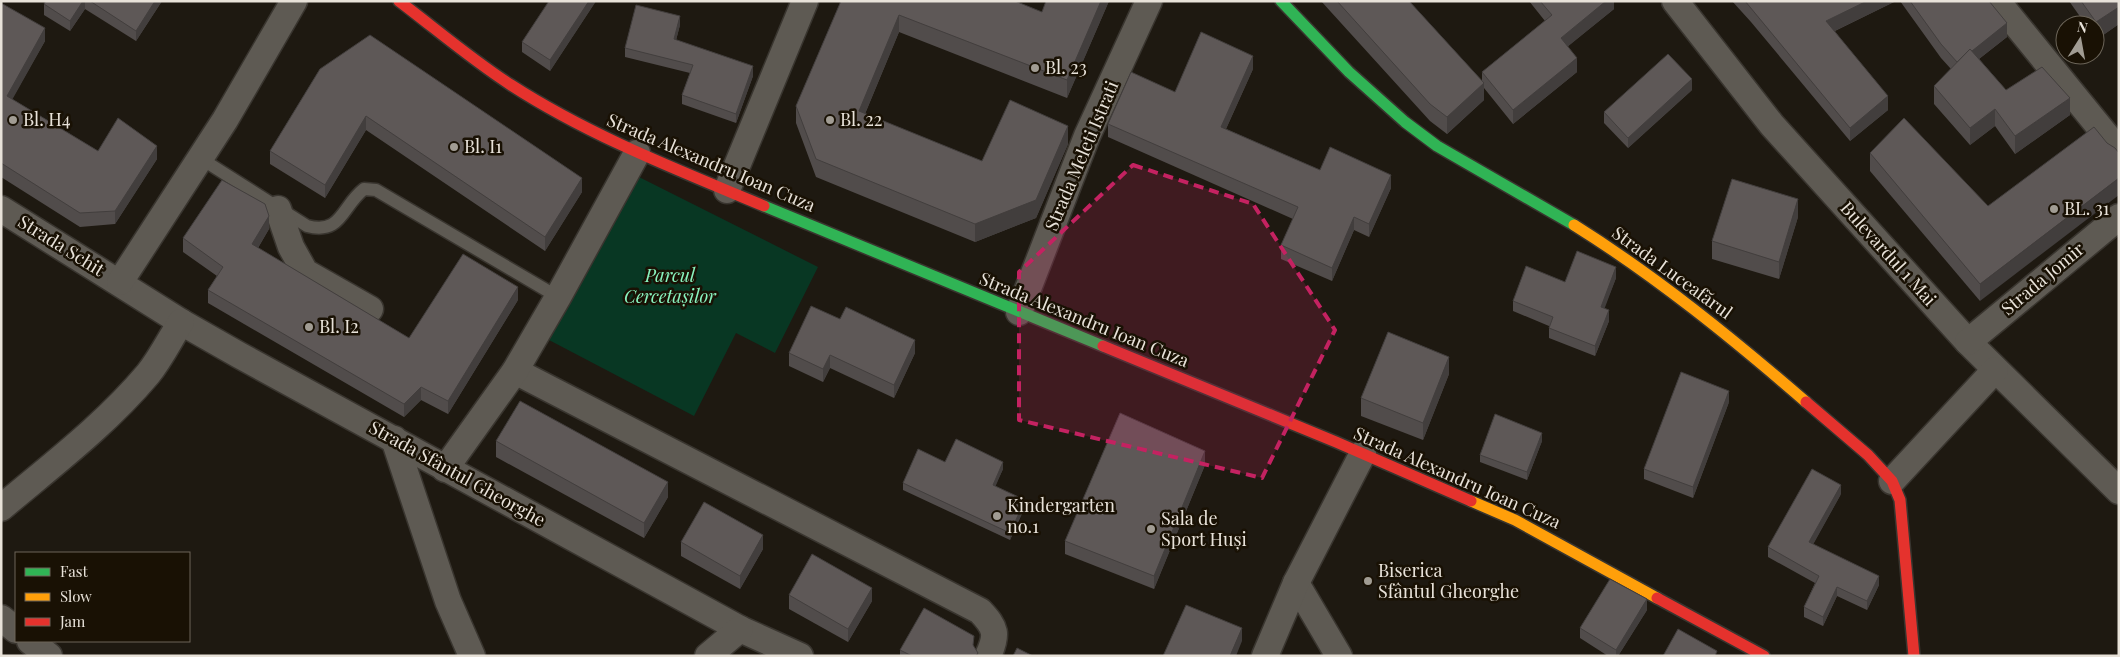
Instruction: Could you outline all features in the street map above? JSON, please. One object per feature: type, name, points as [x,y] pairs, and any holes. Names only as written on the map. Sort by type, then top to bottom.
[{"type":"main road","name":"Strada Alexandru Ioan Cuza","points":[[400,1],[511,84],[557,113],[637,153],[1362,453],[1515,520],[1764,656]]},
{"type":"main road","name":"Strada Luceafărul","points":[[1281,1],[1349,72],[1405,122],[1437,146],[1616,251],[1726,333],[1868,455],[1892,482],[1900,500],[1914,656]]},
{"type":"street","points":[[120,282],[200,158],[294,1]]},
{"type":"street","points":[[727,190],[805,1]]},
{"type":"street","name":"Strada Meleti Istrati","points":[[1019,312],[1087,136],[1149,1]]},
{"type":"street","name":"Bulevardul 1 Mai","points":[[1675,1],[1772,125],[1968,342],[2119,491]]},
{"type":"street","points":[[1997,1],[2119,151]]},
{"type":"street","points":[[445,469],[514,371],[637,153]]},
{"type":"street","name":"Strada Schit","points":[[1,209],[120,282]]},
{"type":"street","points":[[278,209],[291,247],[305,272],[370,309]]},
{"type":"street","name":"Strada Jomir","points":[[1968,342],[2119,216]]},
{"type":"street","name":"Strada Sfântul Gheorghe","points":[[120,282],[180,322],[445,469],[740,628],[800,656]]},
{"type":"street","points":[[1,508],[47,471],[116,410],[150,372],[180,322]]},
{"type":"street","points":[[1892,482],[1995,370]]},
{"type":"street","points":[[514,371],[980,611],[991,622],[995,630],[995,641],[988,656]]},
{"type":"street","points":[[394,439],[448,601],[472,656]]},
{"type":"street","points":[[1265,656],[1296,583],[1362,453]]},
{"type":"street","points":[[1296,583],[1339,656]]},
{"type":"street","points":[[1,618],[15,629]]},
{"type":"street","points":[[708,656],[740,628]]},
{"type":"street","points":[[31,642],[49,656]]},
{"type":"lane","points":[[200,158],[278,209],[307,226],[320,230],[335,224],[354,197],[364,189],[376,190],[558,296]]},
{"type":"highlighted area","points":[[1133,165],[1253,204],[1335,330],[1262,478],[1019,420],[1019,272]]},
{"type":"green space","name":"Parcul Cercetașilor","points":[[637,176],[818,267],[775,353],[736,333],[694,416],[549,340]]},
{"type":"building","points":[[46,1],[83,1],[70,21],[44,4]]},
{"type":"building","points":[[90,1],[155,1],[136,31]]},
{"type":"building","points":[[549,1],[589,1],[550,60],[522,42]]},
{"type":"building","name":"Bl. 22","points":[[841,1],[1015,1],[1042,12],[1046,1],[1101,1],[1067,80],[899,15],[859,111],[982,161],[1010,100],[1068,126],[1036,200],[975,224],[816,159],[796,106]]},
{"type":"building","points":[[1337,1],[1409,1],[1484,83],[1447,117],[1430,104]]},
{"type":"building","points":[[1540,1],[1606,1],[1561,38],[1577,58],[1513,110],[1482,72],[1552,15]]},
{"type":"building","points":[[1745,1],[1867,1],[1826,21],[1888,96],[1850,128]]},
{"type":"building","points":[[1910,1],[1989,1],[2007,23],[1972,51],[1970,49],[1957,62],[1941,44]]},
{"type":"building","points":[[2081,1],[2119,1],[2119,7],[2105,16],[2091,15]]},
{"type":"building","name":"Bl. H4","points":[[1,3],[45,28],[7,96],[98,151],[118,118],[157,146],[115,211],[80,213],[1,163]]},
{"type":"building","points":[[636,5],[680,16],[674,39],[753,66],[736,114],[682,95],[693,65],[625,48]]},
{"type":"building","points":[[1201,32],[1253,56],[1221,127],[1320,170],[1330,147],[1391,175],[1369,224],[1354,217],[1332,268],[1281,245],[1298,207],[1108,124],[1131,72],[1175,92]]},
{"type":"building","name":"Bl. I1","points":[[370,35],[582,178],[545,237],[366,116],[325,185],[270,151],[320,69]]},
{"type":"building","points":[[1970,49],[2006,90],[2042,67],[2070,98],[2015,136],[1995,109],[1970,128],[1934,86]]},
{"type":"building","points":[[1668,54],[1692,79],[1628,138],[1604,112]]},
{"type":"building","name":"BL. 31","points":[[1904,118],[1988,206],[2094,127],[2107,143],[2119,153],[2119,178],[1980,284],[1870,153]]},
{"type":"building","points":[[1732,179],[1798,199],[1779,262],[1712,241]]},
{"type":"building","name":"Bl. I2","points":[[222,180],[265,204],[269,216],[252,244],[409,338],[463,254],[518,287],[448,401],[421,387],[404,404],[208,290],[223,267],[183,238]]},
{"type":"building","points":[[1577,251],[1616,267],[1601,307],[1609,310],[1595,346],[1549,328],[1553,317],[1513,301],[1526,266],[1565,282]]},
{"type":"building","points":[[811,306],[840,319],[846,307],[915,340],[894,385],[830,355],[823,369],[789,353]]},
{"type":"building","points":[[1388,332],[1449,357],[1423,423],[1361,398]]},
{"type":"building","points":[[1681,372],[1729,391],[1693,487],[1644,469]]},
{"type":"building","points":[[520,401],[668,482],[644,523],[496,441]]},
{"type":"building","name":"Sala de Sport Huși","points":[[1120,413],[1205,451],[1154,576],[1065,541]]},
{"type":"building","points":[[1495,414],[1542,433],[1527,472],[1480,455]]},
{"type":"building","points":[[956,439],[1003,462],[993,485],[1025,500],[1010,533],[903,483],[918,449],[945,462]]},
{"type":"building","points":[[1812,469],[1841,485],[1809,542],[1879,576],[1867,601],[1837,587],[1823,617],[1804,607],[1819,576],[1768,547]]},
{"type":"building","points":[[704,502],[763,535],[740,576],[681,542]]},
{"type":"building","points":[[812,554],[872,588],[848,629],[789,595]]},
{"type":"building","points":[[1610,579],[1647,599],[1616,650],[1580,628]]},
{"type":"building","points":[[1186,605],[1242,628],[1230,656],[1163,656]]},
{"type":"building","points":[[924,608],[974,636],[973,645],[978,653],[976,656],[912,656],[900,650]]},
{"type":"building","points":[[1678,629],[1717,651],[1715,656],[1663,656]]},
{"type":"building","points":[[1017,648],[1033,656],[1013,656]]},
{"type":"traffic: fast","points":[[1281,1],[1349,72],[1405,122],[1437,146],[1574,225]]},
{"type":"traffic: fast","points":[[764,206],[1103,346]]},
{"type":"traffic: slow","points":[[1574,225],[1635,266],[1693,309],[1806,402]]},
{"type":"traffic: slow","points":[[1471,501],[1515,520],[1657,598]]},
{"type":"traffic: jam","points":[[399,1],[482,65],[541,103],[635,151],[764,206]]},
{"type":"traffic: jam","points":[[1103,346],[1336,442],[1471,501]]},
{"type":"traffic: jam","points":[[1806,402],[1868,455],[1892,481],[1900,500],[1914,656]]},
{"type":"traffic: jam","points":[[1657,598],[1764,656]]},
{"type":"place","name":"Bl. 23","points":[[1035,68]]},
{"type":"place","name":"Bl. H4","points":[[13,120]]},
{"type":"place","name":"Bl. 22","points":[[830,120]]},
{"type":"place","name":"Bl. I1","points":[[454,147]]},
{"type":"place","name":"BL. 31","points":[[2054,209]]},
{"type":"place","name":"Bl. I2","points":[[309,327]]},
{"type":"place","name":"Kindergarten no.1","points":[[997,516]]},
{"type":"place","name":"Sala de Sport Huși","points":[[1151,529]]},
{"type":"place","name":"Biserica Sfântul Gheorghe","points":[[1368,581]]}]
